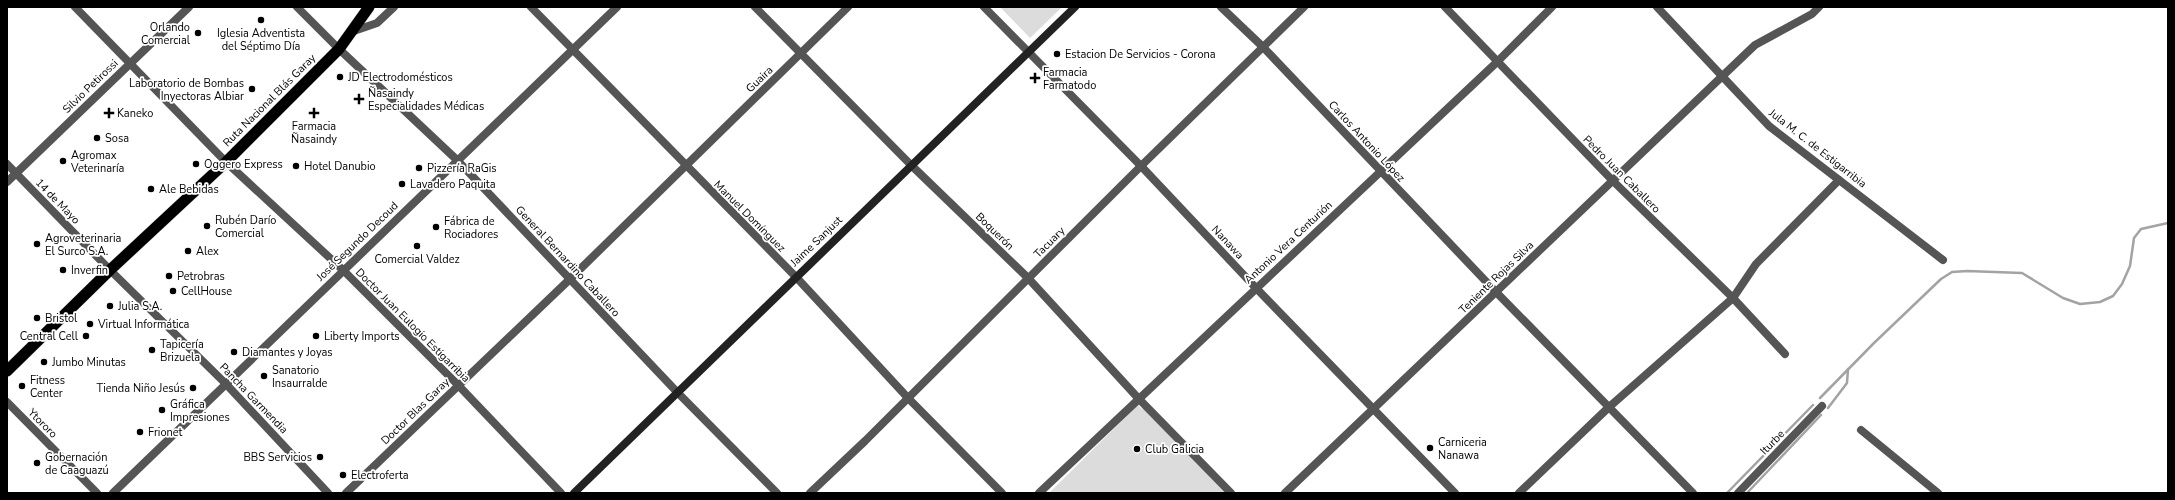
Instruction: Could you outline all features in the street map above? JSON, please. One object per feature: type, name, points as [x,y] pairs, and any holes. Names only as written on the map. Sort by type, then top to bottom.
[{"type":"highway","name":"Ruta Nacional Blás Garay","points":[[7,371],[110,270],[226,162],[338,49],[369,7]]},
{"type":"main road","name":"Jaime Sanjust","points":[[574,493],[1075,7]]},
{"type":"street","name":"Doctor Juan Eulogio Estigarribia","points":[[75,7],[226,162],[343,270],[458,385],[561,493]]},
{"type":"street","name":"Silvio Petirossi","points":[[7,182],[189,7]]},
{"type":"street","name":"General Bernardino Caballero","points":[[297,7],[338,49],[457,160],[677,392],[777,493]]},
{"type":"street","points":[[351,32],[377,23],[394,7]]},
{"type":"street","name":"Manuel Domínguez","points":[[531,7],[685,166],[796,277],[908,398],[1002,493]]},
{"type":"street","name":"José Segundo Decoud","points":[[113,493],[617,7]]},
{"type":"street","name":"Boquerón","points":[[755,7],[911,165],[1028,278],[1138,398],[1231,493]]},
{"type":"street","name":"Guaira","points":[[570,280],[848,7]]},
{"type":"street","name":"Nanawa","points":[[984,7],[1141,166],[1256,288],[1455,493]]},
{"type":"street","name":"Carlos Antonio López","points":[[1221,7],[1263,47],[1496,292],[1608,408],[1693,493]]},
{"type":"street","name":"Tacuary","points":[[810,493],[1304,7]]},
{"type":"street","name":"Pedro Juan Caballero","points":[[1445,7],[1613,181],[1733,298],[1785,354]]},
{"type":"street","name":"Antonio Vera Centurión","points":[[1039,493],[1138,398],[1497,62],[1552,7]]},
{"type":"street","name":"Jula M. C. de Estigarribia","points":[[1657,7],[1769,126],[1943,260]]},
{"type":"street","name":"Teniente Rojas Silva","points":[[1285,493],[1755,45],[1812,14],[1819,7]]},
{"type":"street","name":"14 de Mayo","points":[[7,164],[110,270]]},
{"type":"street","points":[[1519,493],[1608,408],[1733,298],[1756,264],[1839,180]]},
{"type":"street","name":"Pancha Garmendia","points":[[110,270],[226,384],[328,493]]},
{"type":"street","name":"Doctor Blas Garay","points":[[346,493],[570,280]]},
{"type":"street","name":"Ytororo","points":[[7,402],[97,493]]},
{"type":"street","name":"Iturbe","points":[[1738,493],[1822,406]]},
{"type":"street","points":[[1861,430],[1938,493]]},
{"type":"shaded area","points":[[1000,7],[1062,7],[1030,38]]},
{"type":"shaded area","name":"Club Galicia","points":[[1138,405],[1142,409],[1143,408],[1226,493],[1049,493]]},
{"type":"waterway","points":[[1820,398],[1874,343],[1941,279],[1952,272],[1967,271],[2022,273],[2063,298],[2080,304],[2100,302],[2113,296],[2122,284],[2130,266],[2134,238],[2141,229],[2168,223]]},
{"type":"waterway","points":[[1828,408],[1847,383],[1848,369]]},
{"type":"waterway","points":[[1727,493],[1813,405]]},
{"type":"waterway","points":[[1747,493],[1821,415]]},
{"type":"place","name":"Iglesia Adventista del Séptimo Día","points":[[261,20]]},
{"type":"place","name":"Orlando Comercial","points":[[198,33]]},
{"type":"place","name":"Estacion De Servicios - Corona","points":[[1057,54]]},
{"type":"place","name":"JD Electrodomésticos","points":[[340,77]]},
{"type":"place","name":"Farmacia Farmatodo","points":[[1035,78]]},
{"type":"place","name":"Laboratorio de Bombas Inyectoras Albiar","points":[[252,89]]},
{"type":"place","name":"Ñasaindy Especialidades Médicas","points":[[359,99]]},
{"type":"place","name":"Kaneko","points":[[109,113]]},
{"type":"place","name":"Farmacia Ñasaindy","points":[[314,113]]},
{"type":"place","name":"Sosa","points":[[97,138]]},
{"type":"place","name":"Agromax Veterinaría","points":[[63,161]]},
{"type":"place","name":"Oggero Express","points":[[196,164]]},
{"type":"place","name":"Hotel Danubio","points":[[296,166]]},
{"type":"place","name":"Pizzería RaGis","points":[[419,168]]},
{"type":"place","name":"Lavadero Paquita","points":[[402,184]]},
{"type":"place","name":"Ale Bebidas","points":[[151,189]]},
{"type":"place","name":"Rubén Darío Comercial","points":[[207,226]]},
{"type":"place","name":"Fábrica de Rociadores","points":[[436,227]]},
{"type":"place","name":"Agroveterinaria El Surco S.A.","points":[[37,244]]},
{"type":"place","name":"Comercial Valdez","points":[[417,246]]},
{"type":"place","name":"Alex","points":[[188,251]]},
{"type":"place","name":"Inverfin","points":[[63,270]]},
{"type":"place","name":"Petrobras","points":[[169,276]]},
{"type":"place","name":"CellHouse","points":[[173,291]]},
{"type":"place","name":"Julia S.A.","points":[[110,306]]},
{"type":"place","name":"Bristol","points":[[37,318]]},
{"type":"place","name":"Virtual Informática","points":[[90,324]]},
{"type":"place","name":"Central Cell","points":[[86,336]]},
{"type":"place","name":"Liberty Imports","points":[[316,336]]},
{"type":"place","name":"Tapicería Brizuela","points":[[152,350]]},
{"type":"place","name":"Diamantes y Joyas","points":[[234,352]]},
{"type":"place","name":"Jumbo Minutas","points":[[44,362]]},
{"type":"place","name":"Sanatorio Insaurralde","points":[[264,376]]},
{"type":"place","name":"Fitness Center","points":[[22,386]]},
{"type":"place","name":"Tienda Niño Jesús","points":[[193,388]]},
{"type":"place","name":"Gráfica Impresiones","points":[[162,410]]},
{"type":"place","name":"Frionet","points":[[140,432]]},
{"type":"place","name":"Carniceria Nanawa","points":[[1430,448]]},
{"type":"place","name":"Club Galicia","points":[[1137,449]]},
{"type":"place","name":"BBS Servicios","points":[[320,457]]},
{"type":"place","name":"Gobernación de Caaguazú","points":[[37,463]]},
{"type":"place","name":"Electroferta","points":[[343,475]]}]
